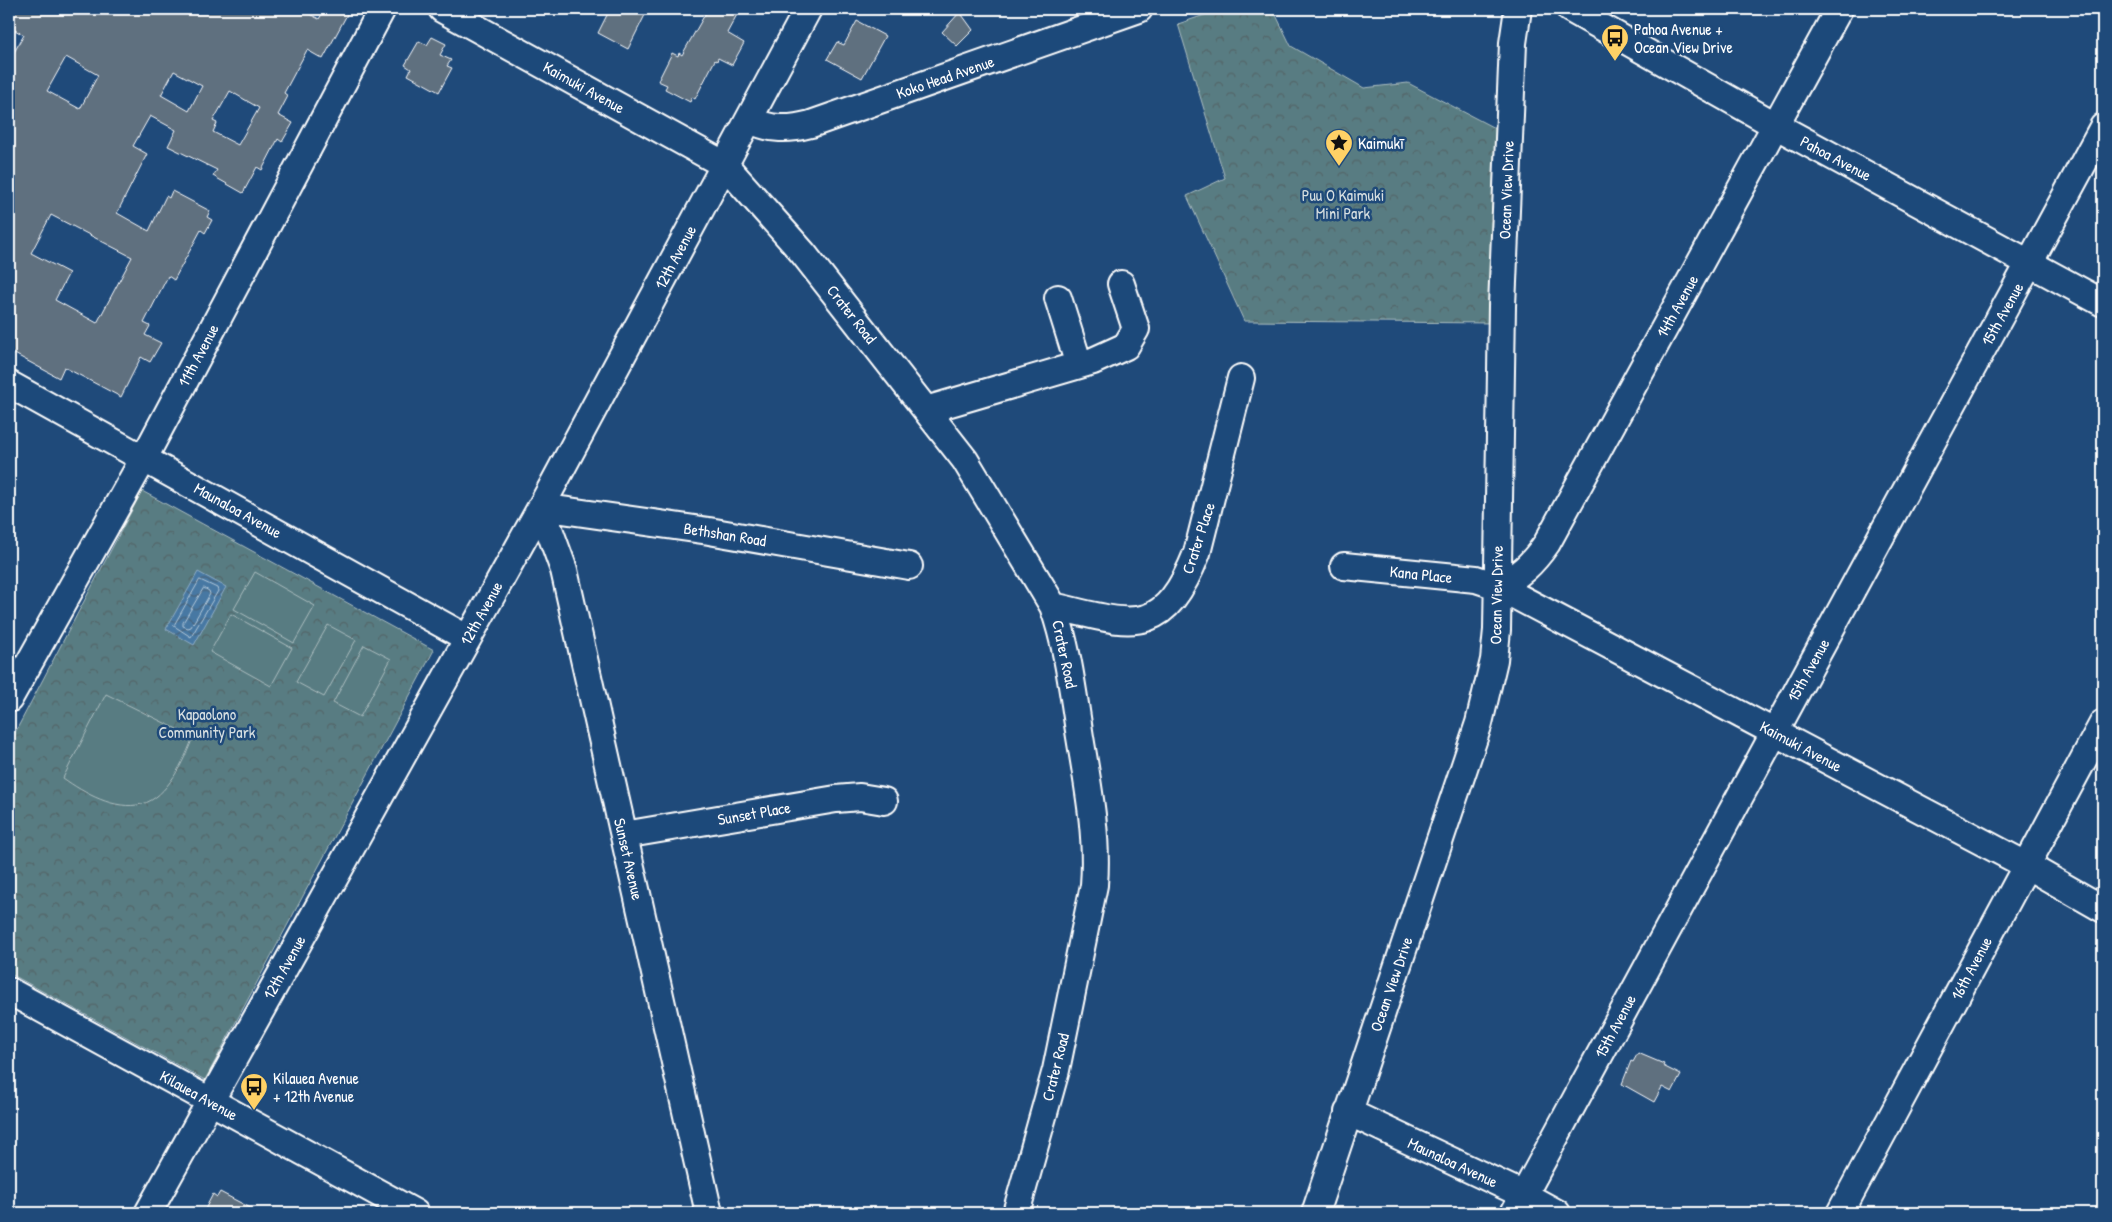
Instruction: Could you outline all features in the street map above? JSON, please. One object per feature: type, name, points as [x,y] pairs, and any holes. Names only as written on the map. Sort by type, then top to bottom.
[{"type":"street","name":"11th Avenue","points":[[9,698],[144,458],[382,9]]},
{"type":"street","name":"Kaimuki Avenue","points":[[442,9],[725,165]]},
{"type":"street","name":"12th Avenue","points":[[148,1213],[541,506],[808,9]]},
{"type":"street","name":"Koko Head Avenue","points":[[750,120],[763,126],[779,129],[796,128],[811,124],[1139,9]]},
{"type":"street","name":"Ocean View Drive","points":[[1315,1213],[1479,723],[1494,660],[1497,630],[1496,586],[1502,306],[1512,43],[1518,9]]},
{"type":"street","name":"Pahoa Avenue","points":[[1570,9],[1775,125],[2103,302]]},
{"type":"street","name":"14th Avenue","points":[[1496,586],[1513,579],[1528,567],[1547,543],[1839,9]]},
{"type":"street","name":"15th Avenue","points":[[1519,1204],[2103,127]]},
{"type":"street","name":"Crater Road","points":[[725,165],[804,253],[965,460],[1053,606],[1062,630],[1068,656],[1090,800],[1096,858],[1094,885],[1056,1070],[1016,1213]]},
{"type":"street","points":[[926,410],[1093,361],[1126,346],[1136,329],[1121,284]]},
{"type":"street","points":[[1058,298],[1079,365]]},
{"type":"street","name":"Crater Place","points":[[1053,606],[1113,620],[1130,622],[1147,618],[1163,610],[1177,594],[1188,576],[1197,553],[1241,378]]},
{"type":"street","name":"Maunaloa Avenue","points":[[9,384],[467,638]]},
{"type":"street","name":"Bethshan Road","points":[[541,506],[709,531],[909,566]]},
{"type":"street","name":"Sunset Avenue","points":[[541,506],[564,570],[709,1213]]},
{"type":"street","name":"Kana Place","points":[[1344,566],[1476,579],[1496,586]]},
{"type":"street","name":"Kaimuki Avenue","points":[[1496,586],[2026,865],[2103,909]]},
{"type":"street","name":"16th Avenue","points":[[1840,1213],[2103,723]]},
{"type":"street","name":"Sunset Place","points":[[624,835],[836,799],[860,797],[884,801]]},
{"type":"street","name":"Kilauea Avenue","points":[[9,991],[210,1100],[379,1205],[415,1213]]},
{"type":"street","name":"Maunaloa Avenue","points":[[1348,1112],[1519,1204],[1557,1213]]},
{"type":"green space","name":"Puu O Kaimuki Mini Park","points":[[1222,9],[1273,9],[1291,46],[1364,88],[1408,83],[1502,132],[1495,323],[1244,321],[1187,196],[1225,178],[1178,24]]},
{"type":"green space","name":"Kapaolono Community Park","points":[[142,491],[434,650],[205,1080],[9,973],[9,744]]},
{"type":"green space","points":[[255,572],[315,606],[294,643],[234,609]]},
{"type":"green space","points":[[231,614],[292,648],[271,686],[210,652]]},
{"type":"green space","points":[[328,625],[356,640],[324,697],[296,682]]},
{"type":"green space","points":[[364,645],[391,659],[360,717],[333,703]]},
{"type":"green space","points":[[106,694],[193,737],[180,766],[167,786],[151,800],[142,804],[132,806],[111,803],[90,795],[63,778]]},
{"type":"water","points":[[198,572],[226,587],[194,645],[166,629]]},
{"type":"building","points":[[9,9],[300,9],[319,19],[325,9],[350,9],[323,59],[307,50],[284,93],[288,96],[278,115],[293,123],[282,142],[278,139],[262,170],[257,167],[243,193],[213,176],[217,170],[168,146],[176,130],[150,116],[133,146],[147,154],[117,213],[149,231],[166,196],[169,198],[172,191],[210,211],[207,217],[212,220],[205,233],[201,230],[174,280],[168,276],[144,323],[150,326],[145,335],[161,343],[150,362],[141,357],[121,397],[64,367],[59,378],[9,351],[9,61],[24,35],[9,27]],"holes":[[[66,57],[98,75],[80,109],[47,91]],[[174,71],[202,86],[189,111],[161,95]],[[230,91],[259,108],[238,145],[213,132],[217,123],[213,121]],[[51,215],[132,257],[97,323],[55,300],[69,273],[31,253]]]},
{"type":"building","points":[[610,9],[648,9],[628,49],[598,33]]},
{"type":"building","points":[[708,9],[740,9],[727,33],[744,43],[732,65],[718,58],[717,61],[715,60],[695,99],[692,97],[690,102],[665,89],[667,85],[658,81],[672,53],[678,56],[679,53],[682,55]]},
{"type":"building","points":[[960,12],[973,30],[957,46],[942,32]]},
{"type":"building","points":[[857,21],[885,36],[862,78],[827,59],[837,42],[844,45]]},
{"type":"building","points":[[432,37],[446,44],[440,55],[451,60],[447,66],[452,68],[439,92],[408,75],[411,69],[405,65],[419,41],[427,45]]},
{"type":"building","points":[[1638,1053],[1664,1064],[1663,1066],[1681,1075],[1672,1092],[1662,1087],[1654,1102],[1622,1084],[1631,1061],[1633,1062]]},
{"type":"building","points":[[220,1192],[260,1213],[203,1213],[213,1194],[217,1197]]},
{"type":"place","name":"Pahoa Avenue + Ocean View Drive","points":[[1615,62]]},
{"type":"place","name":"Kaimukī","points":[[1339,167]]},
{"type":"place","name":"Kilauea Avenue + 12th Avenue","points":[[254,1111]]}]
